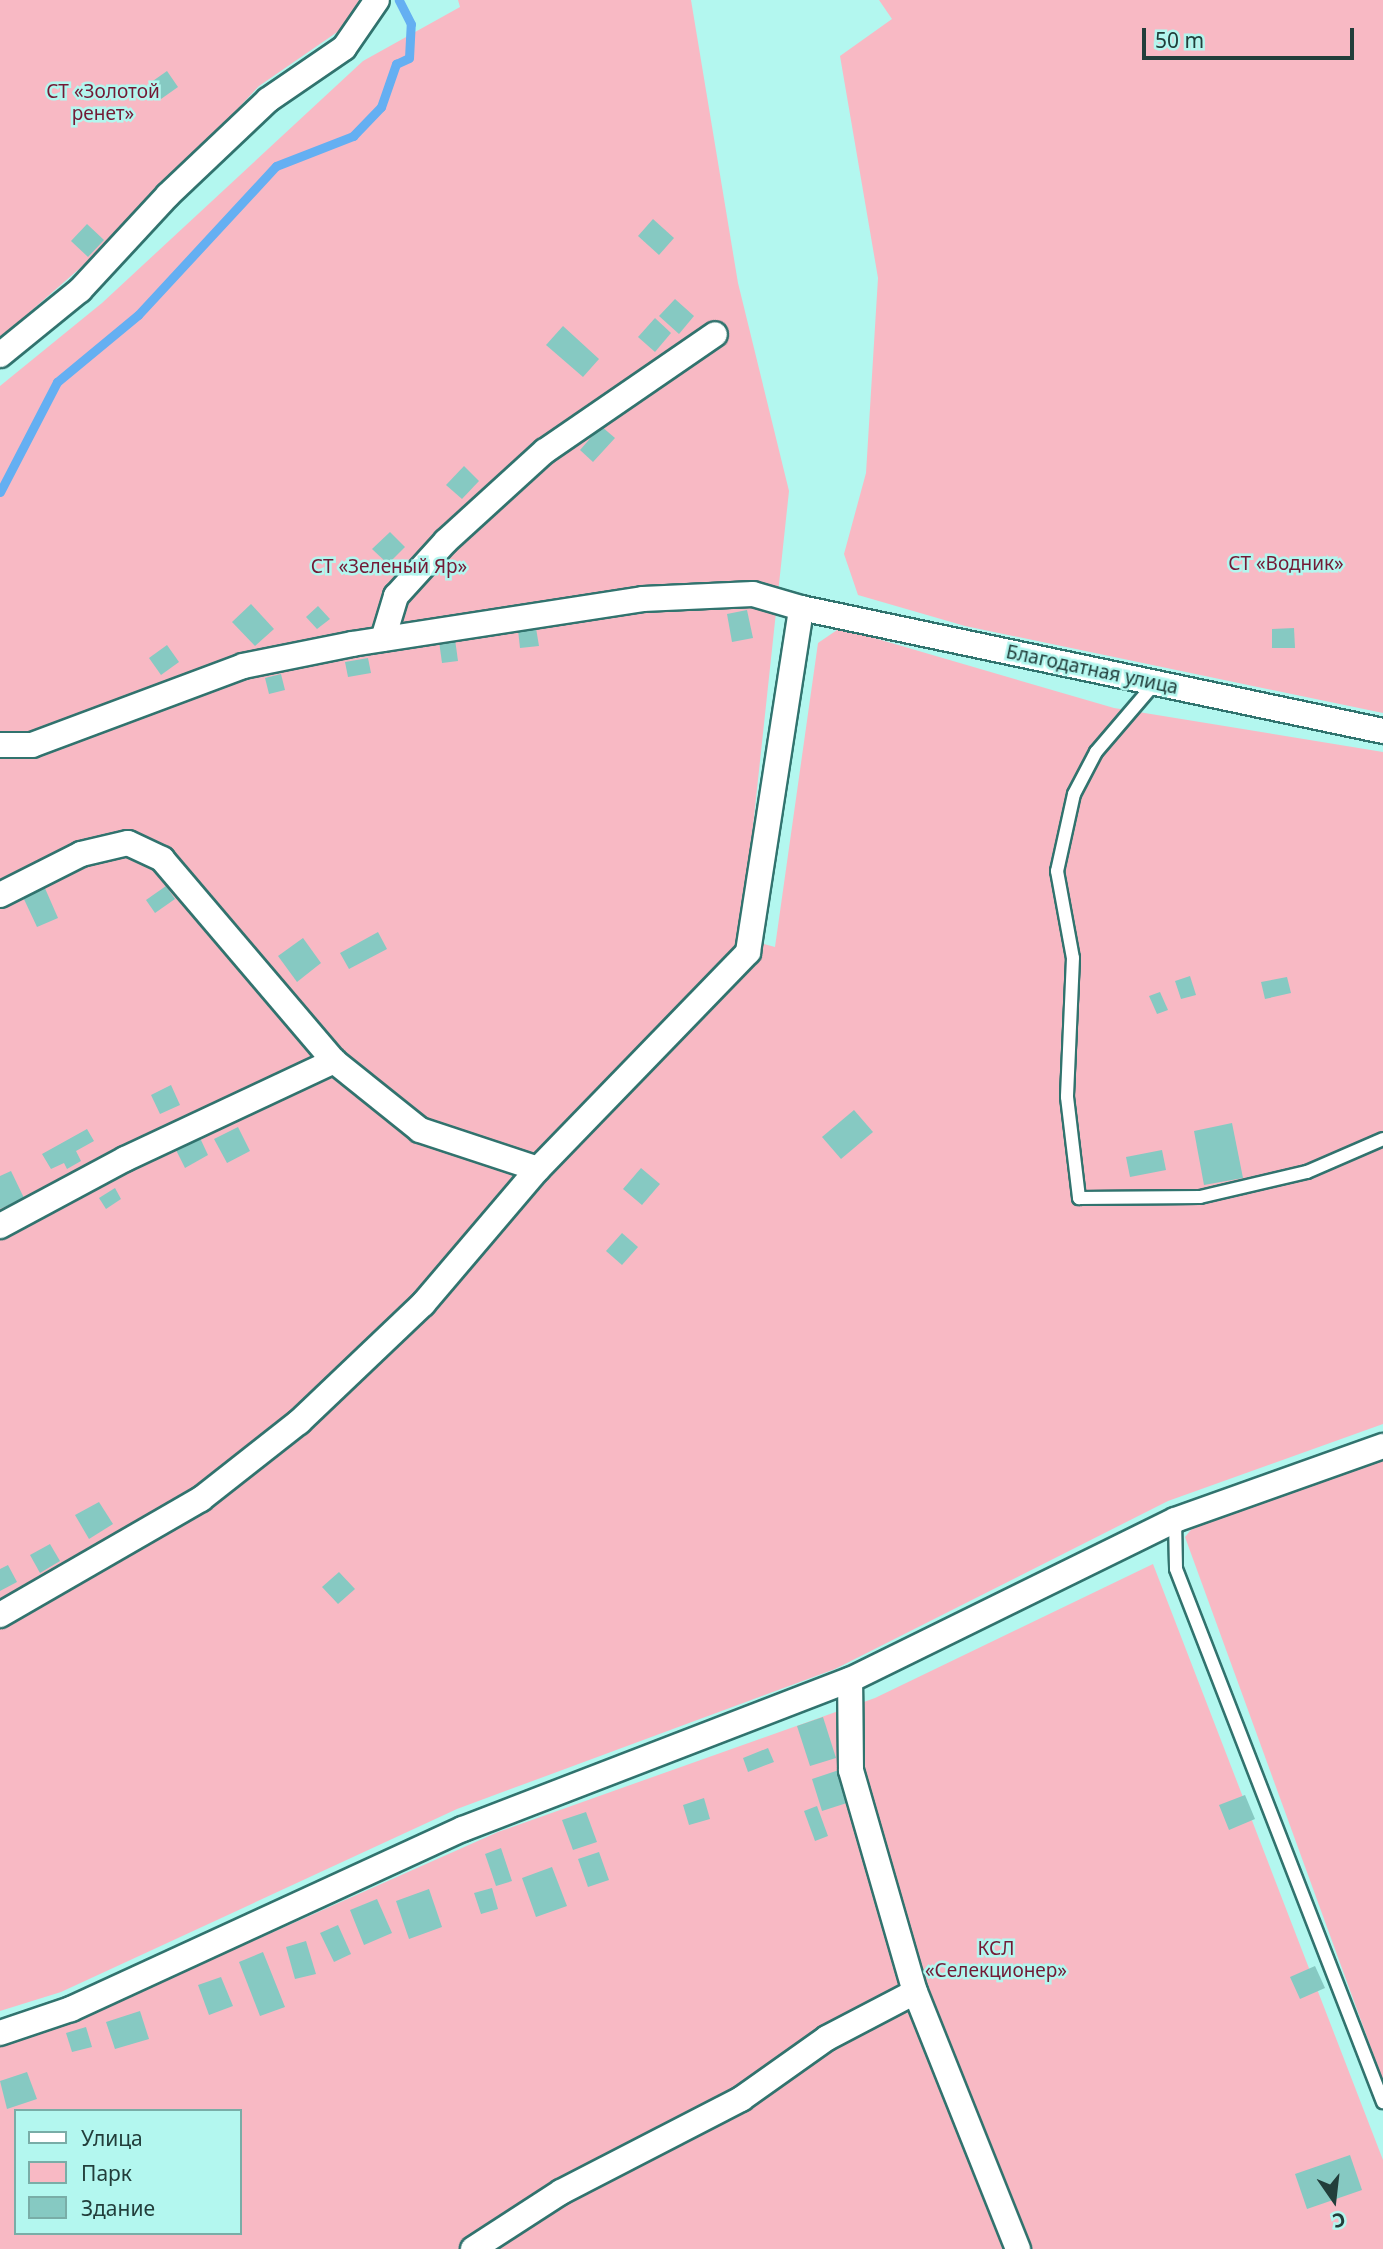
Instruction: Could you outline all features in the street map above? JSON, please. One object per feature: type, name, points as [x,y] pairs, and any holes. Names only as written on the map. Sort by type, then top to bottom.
[{"type":"street","points":[[0,355],[80,290],[168,195],[268,100],[344,48],[377,0]]},
{"type":"street","points":[[383,639],[396,596],[446,541],[545,451],[715,334]]},
{"type":"street","name":"Благодатная улица","points":[[0,745],[32,745],[243,666],[383,639],[643,599],[753,594],[802,608],[1383,731]]},
{"type":"street","points":[[0,1615],[201,1499],[299,1422],[423,1304],[538,1169],[748,952],[802,608]]},
{"type":"street","points":[[0,895],[81,855],[128,843],[162,859],[334,1061],[420,1130],[538,1169]]},
{"type":"street","points":[[0,1226],[125,1159],[334,1061]]},
{"type":"street","points":[[0,2033],[71,2009],[463,1829],[850,1680],[1175,1520],[1383,1446]]},
{"type":"street","points":[[850,1680],[851,1770],[915,1992],[1018,2249]]},
{"type":"street","points":[[473,2249],[561,2192],[741,2099],[827,2038],[915,1992]]},
{"type":"lane","points":[[1155,683],[1096,752],[1074,794],[1057,871],[1073,958],[1066,1097],[1079,1198],[1200,1197],[1307,1172],[1383,1139]]},
{"type":"lane","points":[[1175,1520],[1181,1582],[1383,2102]]},
{"type":"green space","name":"СТ «Золотой ренет»","points":[[0,0],[359,0],[346,26],[259,86],[126,228],[0,338]]},
{"type":"green space","name":"СТ «Зеленый Яр»","points":[[458,0],[691,0],[738,283],[789,491],[741,938],[775,947],[818,643],[840,628],[1114,708],[1383,752],[1383,1424],[1168,1501],[835,1669],[457,1809],[61,1992],[0,2011],[0,386],[102,303],[363,61],[460,7]]},
{"type":"green space","name":"СТ «Водник»","points":[[879,0],[1383,0],[1383,713],[965,626],[858,595],[844,554],[866,473],[878,278],[840,56],[892,19]]},
{"type":"green space","points":[[1383,1459],[1383,2081],[1185,1537],[1195,1525]]},
{"type":"green space","name":"КСЛ «Селекционер»","points":[[1153,1564],[1383,2160],[1383,2249],[0,2249],[0,2046],[136,1993],[498,1832],[875,1698]]},
{"type":"building","points":[[167,71],[178,87],[161,99],[150,83]]},
{"type":"building","points":[[653,219],[674,238],[659,255],[638,236]]},
{"type":"building","points":[[87,224],[104,240],[88,257],[71,241]]},
{"type":"building","points":[[675,299],[694,316],[679,334],[659,316]]},
{"type":"building","points":[[655,318],[671,333],[655,352],[638,337]]},
{"type":"building","points":[[563,326],[599,359],[583,377],[546,345]]},
{"type":"building","points":[[601,426],[615,438],[593,462],[580,450]]},
{"type":"building","points":[[464,466],[479,481],[462,499],[446,485]]},
{"type":"building","points":[[390,532],[405,547],[388,564],[372,549]]},
{"type":"building","points":[[251,604],[274,629],[255,646],[232,622]]},
{"type":"building","points":[[318,606],[330,619],[317,629],[306,617]]},
{"type":"building","points":[[747,610],[753,638],[732,642],[727,614]]},
{"type":"building","points":[[536,628],[539,646],[520,648],[518,630]]},
{"type":"building","points":[[1294,628],[1295,648],[1272,648],[1272,629]]},
{"type":"building","points":[[455,639],[458,661],[442,663],[439,641]]},
{"type":"building","points":[[167,645],[179,662],[161,675],[149,658]]},
{"type":"building","points":[[368,658],[371,673],[348,677],[345,662]]},
{"type":"building","points":[[281,674],[285,690],[269,694],[265,678]]},
{"type":"building","points":[[44,886],[58,918],[37,927],[22,895]]},
{"type":"building","points":[[166,886],[175,899],[155,913],[146,900]]},
{"type":"building","points":[[378,932],[387,949],[349,969],[340,953]]},
{"type":"building","points":[[303,938],[321,963],[297,982],[278,956]]},
{"type":"building","points":[[1190,976],[1196,995],[1181,999],[1175,981]]},
{"type":"building","points":[[1287,977],[1291,993],[1265,999],[1261,982]]},
{"type":"building","points":[[1160,992],[1168,1010],[1157,1014],[1149,996]]},
{"type":"building","points":[[171,1085],[180,1105],[160,1114],[151,1095]]},
{"type":"building","points":[[854,1110],[873,1132],[841,1159],[822,1137]]},
{"type":"building","points":[[1232,1123],[1243,1178],[1204,1185],[1194,1131]]},
{"type":"building","points":[[238,1127],[250,1151],[227,1163],[214,1139]]},
{"type":"building","points":[[87,1129],[94,1141],[76,1151],[81,1161],[67,1169],[64,1163],[51,1169],[42,1154]]},
{"type":"building","points":[[200,1138],[208,1155],[185,1168],[176,1150]]},
{"type":"building","points":[[1162,1150],[1166,1170],[1130,1177],[1126,1157]]},
{"type":"building","points":[[641,1168],[660,1184],[642,1205],[623,1189]]},
{"type":"building","points":[[11,1171],[24,1198],[0,1209],[0,1176]]},
{"type":"building","points":[[115,1188],[121,1199],[106,1209],[99,1198]]},
{"type":"building","points":[[622,1233],[638,1247],[622,1265],[606,1251]]},
{"type":"building","points":[[99,1502],[113,1524],[89,1539],[75,1515]]},
{"type":"building","points":[[50,1544],[60,1561],[40,1573],[30,1555]]},
{"type":"building","points":[[8,1565],[17,1582],[0,1591],[0,1569]]},
{"type":"building","points":[[339,1572],[355,1589],[338,1604],[322,1587]]},
{"type":"building","points":[[823,1717],[836,1758],[810,1766],[797,1726]]},
{"type":"building","points":[[768,1748],[774,1762],[748,1772],[743,1758]]},
{"type":"building","points":[[842,1769],[853,1801],[822,1811],[812,1779]]},
{"type":"building","points":[[1245,1795],[1255,1819],[1229,1830],[1219,1805]]},
{"type":"building","points":[[704,1798],[710,1819],[689,1825],[683,1805]]},
{"type":"building","points":[[817,1806],[828,1836],[815,1841],[804,1811]]},
{"type":"building","points":[[586,1812],[597,1842],[573,1850],[562,1820]]},
{"type":"building","points":[[501,1848],[512,1881],[496,1886],[485,1854]]},
{"type":"building","points":[[599,1852],[609,1880],[588,1887],[578,1859]]},
{"type":"building","points":[[552,1867],[567,1906],[536,1917],[522,1878]]},
{"type":"building","points":[[492,1888],[498,1909],[481,1914],[474,1893]]},
{"type":"building","points":[[429,1889],[442,1927],[409,1939],[396,1901]]},
{"type":"building","points":[[377,1899],[392,1933],[364,1945],[350,1910]]},
{"type":"building","points":[[338,1925],[351,1954],[334,1962],[320,1933]]},
{"type":"building","points":[[306,1941],[316,1974],[295,1979],[286,1947]]},
{"type":"building","points":[[263,1952],[285,2007],[260,2016],[239,1962]]},
{"type":"building","points":[[1315,1966],[1325,1988],[1300,1999],[1290,1977]]},
{"type":"building","points":[[221,1977],[233,2006],[209,2015],[198,1985]]},
{"type":"building","points":[[140,2011],[149,2039],[115,2049],[106,2022]]},
{"type":"building","points":[[86,2027],[92,2047],[72,2052],[66,2033]]},
{"type":"building","points":[[27,2072],[37,2099],[7,2109],[0,2081]]},
{"type":"building","points":[[1350,2155],[1362,2190],[1307,2209],[1295,2174]]},
{"type":"waterway","points":[[0,492],[57,382],[138,315],[276,166],[353,136],[381,107],[396,64],[409,58],[411,24],[399,0]]}]
